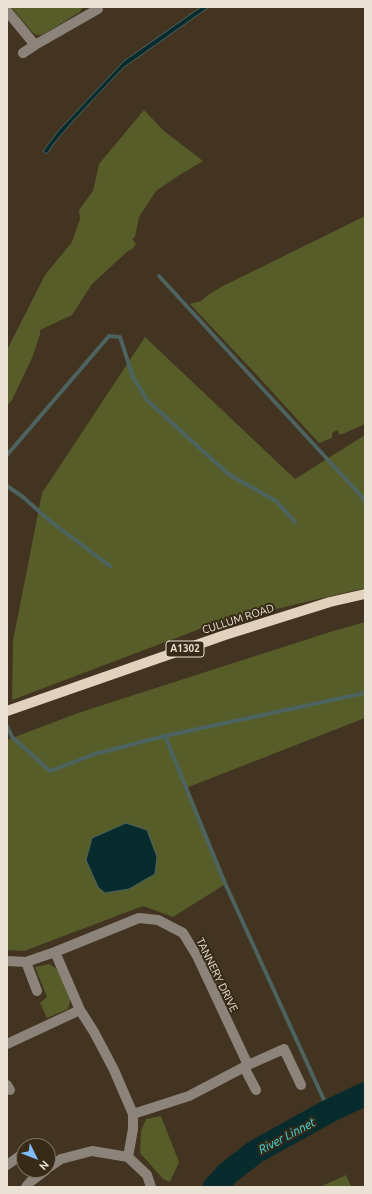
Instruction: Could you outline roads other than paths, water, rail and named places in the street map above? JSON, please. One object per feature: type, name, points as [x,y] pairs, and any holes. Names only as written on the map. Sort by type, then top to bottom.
[{"type":"main road","name":"CULLUM ROAD","points":[[7,711],[225,635],[330,602],[365,594]]},
{"type":"street","points":[[23,53],[98,8]]},
{"type":"street","points":[[7,11],[35,45]]},
{"type":"street","name":"TANNERY DRIVE","points":[[26,962],[55,952],[139,918],[158,920],[183,933],[197,956],[256,1090]]},
{"type":"street","points":[[55,952],[80,1010],[94,1032],[114,1070],[133,1114],[133,1129],[128,1157]]},
{"type":"street","points":[[7,961],[26,962],[38,991]]},
{"type":"street","points":[[7,1044],[80,1010]]},
{"type":"street","points":[[133,1114],[189,1096],[246,1066],[284,1049],[301,1085]]},
{"type":"street","points":[[56,1162],[61,1159],[92,1151],[128,1157],[147,1175],[152,1187]]},
{"type":"street","points":[[7,1165],[16,1159]]},
{"type":"street","points":[[26,1187],[35,1178]]},
{"type":"water","points":[[201,7],[209,7],[123,68],[74,120],[47,154],[43,151],[59,130],[124,61]]},
{"type":"water","points":[[126,823],[147,830],[157,857],[155,874],[129,889],[105,893],[98,887],[86,860],[92,838]]},
{"type":"waterway","points":[[159,276],[364,499],[365,503]]},
{"type":"waterway","points":[[7,455],[109,336],[120,337],[133,377],[147,400],[228,474],[276,501],[295,522]]},
{"type":"waterway","points":[[7,486],[23,497],[50,521],[110,566]]},
{"type":"waterway","points":[[7,726],[12,737],[50,771],[95,754],[165,736],[365,693]]},
{"type":"waterway","points":[[165,736],[224,881],[329,1111]]},
{"type":"waterway","name":"River Linnet","points":[[215,1187],[228,1173],[255,1152],[329,1111],[365,1094]]}]
